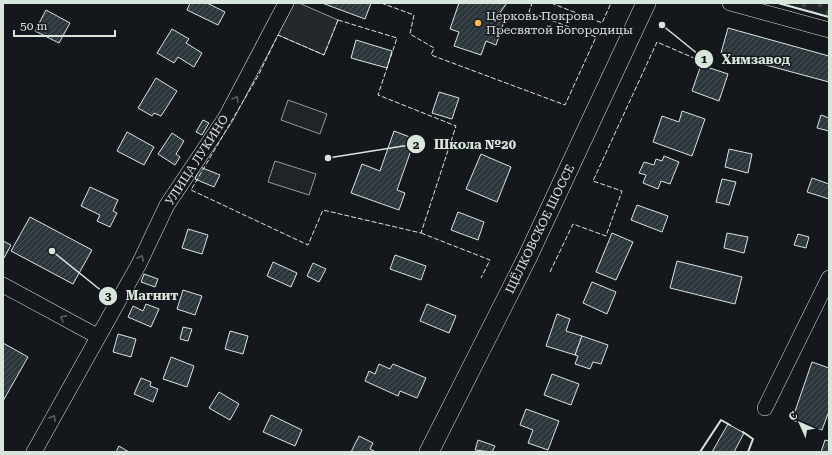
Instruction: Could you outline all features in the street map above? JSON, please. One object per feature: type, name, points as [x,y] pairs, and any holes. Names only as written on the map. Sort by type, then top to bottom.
[{"type":"main road","name":"ЩЁЛКОВСКОЕ ШОССЕ","points":[[429,452],[528,256],[646,3]]},
{"type":"street","name":"УЛИЦА ЛУКИНО","points":[[97,336],[123,292],[167,205],[226,117],[286,3]]},
{"type":"street","points":[[730,3],[829,30]]},
{"type":"street","points":[[765,408],[829,278]]},
{"type":"street","points":[[3,285],[97,336],[34,452]]},
{"type":"green space","points":[[778,3],[829,3],[829,17]]},
{"type":"green space","points":[[288,100],[327,114],[320,134],[281,120]]},
{"type":"green space","points":[[275,161],[316,174],[309,195],[268,182]]},
{"type":"shaded area","points":[[294,3],[299,3],[338,20],[324,55],[278,35]]},
{"type":"building","points":[[190,3],[207,3],[225,12],[218,25],[187,10]]},
{"type":"building","points":[[322,3],[371,3],[365,19]]},
{"type":"building","name":"Церковь Покрова Пресвятой Богородицы","points":[[459,3],[507,3],[499,14],[506,16],[496,45],[486,41],[481,55],[454,46],[459,32],[450,29]]},
{"type":"building","points":[[46,10],[70,23],[59,43],[35,31]]},
{"type":"building","points":[[728,28],[829,56],[829,82],[721,53]]},
{"type":"building","points":[[172,29],[189,39],[186,43],[202,53],[194,67],[178,57],[174,63],[157,53]]},
{"type":"building","points":[[356,40],[392,51],[387,68],[351,58]]},
{"type":"building","points":[[701,65],[728,74],[719,101],[692,91]]},
{"type":"building","points":[[156,78],[177,91],[161,116],[154,113],[152,116],[138,108]]},
{"type":"building","points":[[439,92],[459,98],[452,119],[432,113]]},
{"type":"building","points":[[682,111],[705,119],[692,156],[653,142],[662,116],[679,122]]},
{"type":"building","points":[[821,115],[829,118],[829,131],[817,128]]},
{"type":"building","points":[[203,120],[209,123],[202,135],[196,132]]},
{"type":"building","points":[[394,131],[415,139],[397,190],[405,193],[399,210],[351,193],[362,164],[380,171]]},
{"type":"building","points":[[127,132],[154,147],[144,165],[117,151]]},
{"type":"building","points":[[172,133],[184,141],[176,154],[180,157],[175,165],[158,154]]},
{"type":"building","points":[[729,149],[752,154],[748,173],[725,167]]},
{"type":"building","points":[[481,154],[511,167],[497,202],[466,189]]},
{"type":"building","points":[[664,156],[679,162],[670,184],[661,181],[658,189],[643,183],[646,175],[639,173],[644,162],[654,165],[656,159],[662,161]]},
{"type":"building","points":[[200,167],[220,175],[214,187],[195,179]]},
{"type":"building","points":[[812,178],[829,184],[829,199],[807,192]]},
{"type":"building","points":[[722,179],[736,182],[729,205],[716,202]]},
{"type":"building","points":[[90,187],[118,200],[113,211],[117,213],[110,227],[97,221],[100,215],[81,206]]},
{"type":"building","points":[[637,205],[668,216],[662,232],[631,220]]},
{"type":"building","points":[[458,212],[484,222],[478,240],[451,230]]},
{"type":"building","points":[[30,217],[92,250],[73,284],[11,251]]},
{"type":"building","points":[[188,229],[208,235],[202,254],[182,248]]},
{"type":"building","points":[[612,233],[633,242],[616,280],[596,272]]},
{"type":"building","points":[[727,233],[748,237],[744,253],[724,248]]},
{"type":"building","points":[[798,234],[809,237],[806,248],[794,245]]},
{"type":"building","points":[[3,241],[11,245],[4,258],[3,257]]},
{"type":"building","points":[[395,255],[426,266],[421,280],[390,269]]},
{"type":"building","points":[[677,261],[742,277],[735,304],[670,288]]},
{"type":"building","points":[[273,262],[297,273],[291,287],[267,276]]},
{"type":"building","points":[[313,263],[326,269],[319,282],[307,276]]},
{"type":"building","points":[[144,274],[158,279],[155,287],[141,282]]},
{"type":"building","points":[[592,282],[616,292],[607,314],[583,303]]},
{"type":"building","points":[[183,290],[202,296],[195,315],[177,309]]},
{"type":"building","points":[[146,304],[159,309],[151,327],[128,317],[133,306],[143,311]]},
{"type":"building","points":[[427,304],[456,316],[449,333],[420,321]]},
{"type":"building","points":[[557,314],[570,319],[566,331],[582,336],[575,355],[546,346]]},
{"type":"building","points":[[183,327],[192,329],[188,341],[180,339]]},
{"type":"building","points":[[230,331],[248,336],[243,354],[225,349]]},
{"type":"building","points":[[118,334],[136,339],[131,357],[113,352]]},
{"type":"building","points":[[582,336],[608,345],[601,364],[593,362],[590,369],[575,364],[578,356],[575,355]]},
{"type":"building","points":[[3,343],[28,357],[3,401]]},
{"type":"building","points":[[171,357],[194,366],[187,387],[163,379]]},
{"type":"building","points":[[812,362],[829,368],[829,411],[822,430],[792,420]]},
{"type":"building","points":[[379,364],[390,369],[393,364],[426,378],[417,398],[400,391],[398,396],[365,381],[369,371],[375,374]]},
{"type":"building","points":[[552,374],[579,384],[571,405],[544,395]]},
{"type":"building","points":[[141,378],[151,382],[150,386],[158,389],[153,402],[134,394]]},
{"type":"building","points":[[219,392],[239,404],[230,420],[209,408]]},
{"type":"building","points":[[526,409],[559,421],[548,450],[528,443],[533,430],[520,425]]},
{"type":"building","points":[[271,415],[302,430],[295,446],[263,432]]},
{"type":"building","points":[[728,424],[744,433],[734,452],[712,452]]},
{"type":"building","points":[[359,436],[373,443],[370,449],[376,452],[351,452]]},
{"type":"building","points":[[478,440],[495,446],[492,452],[475,450]]},
{"type":"building","points":[[825,440],[829,441],[829,452],[821,452]]},
{"type":"building","points":[[119,446],[129,452],[116,452]]},
{"type":"fence","points":[[381,3],[414,15],[410,34],[434,48],[431,55],[565,105],[596,37],[529,12],[532,3]]},
{"type":"fence","points":[[551,3],[602,23],[611,3]]},
{"type":"fence","points":[[338,20],[397,38],[378,95],[456,126],[421,233],[323,210],[308,245],[191,190],[258,76],[278,35],[324,55],[338,20]]},
{"type":"fence","points":[[550,272],[573,224],[606,236],[622,191],[593,181],[657,42],[710,65]]},
{"type":"fence","points":[[421,233],[490,260],[481,278]]},
{"type":"wall","points":[[778,3],[829,17]]},
{"type":"wall","points":[[700,452],[721,420],[730,425]]},
{"type":"wall","points":[[743,432],[753,439],[748,452]]},
{"type":"place","name":"Церковь Покрова Пресвятой Богородицы","points":[[478,23]]},
{"type":"place","name":"Химзавод","points":[[662,25]]},
{"type":"place","name":"Школа №20","points":[[328,158]]},
{"type":"place","name":"Магнит","points":[[52,251]]}]
